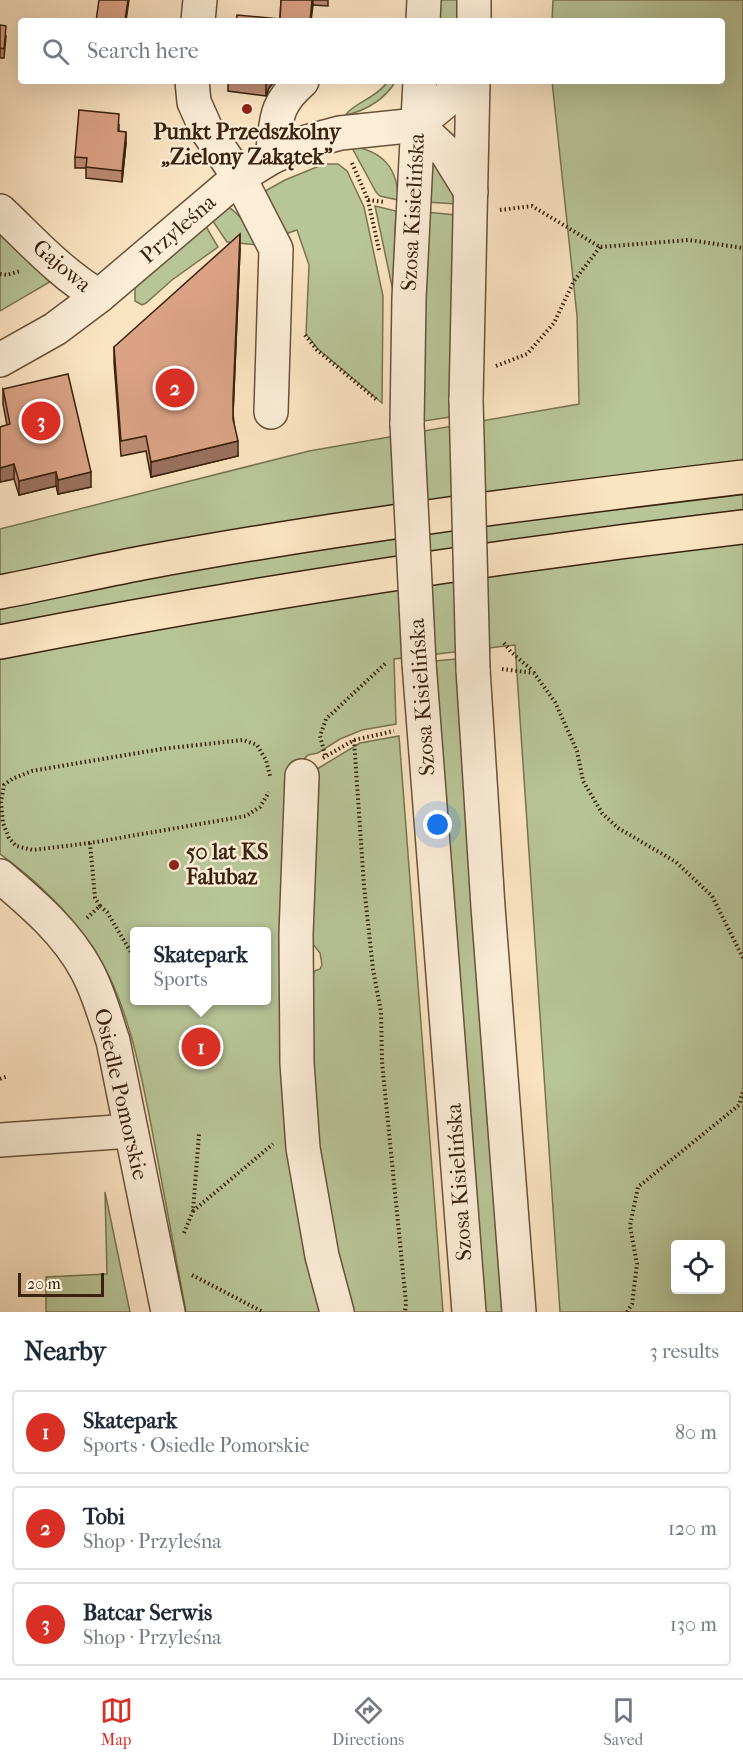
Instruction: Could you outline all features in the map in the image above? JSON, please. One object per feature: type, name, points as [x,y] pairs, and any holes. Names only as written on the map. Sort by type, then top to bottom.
[{"type":"highway","points":[[0,592],[142,563],[353,528],[558,499],[743,477]]},
{"type":"highway","points":[[0,642],[149,613],[381,575],[581,546],[743,527]]},
{"type":"street","points":[[198,18],[200,0]]},
{"type":"street","points":[[423,18],[424,0]]},
{"type":"street","points":[[474,0],[474,18]]},
{"type":"street","points":[[192,84],[194,102],[206,129],[239,177],[276,249],[271,412]]},
{"type":"street","points":[[272,157],[279,107],[288,93],[298,84]]},
{"type":"street","name":"Szosa Kisielińska","points":[[420,84],[409,298],[405,660],[469,1312]]},
{"type":"street","points":[[456,84],[447,100],[417,126],[447,153],[482,202]]},
{"type":"street","points":[[473,84],[482,202],[466,400],[485,669],[488,907],[519,1312]]},
{"type":"street","name":"Przyleśna","points":[[0,360],[55,329],[99,296],[239,177],[272,157],[303,143],[340,133],[417,126]]},
{"type":"street","name":"Gajowa","points":[[0,210],[51,260],[82,286],[99,296]]},
{"type":"street","points":[[316,764],[296,934],[297,1063],[303,1148],[322,1256],[338,1312]]},
{"type":"street","name":"Osiedle Pomorskie","points":[[0,876],[37,908],[65,938],[86,969],[100,999],[113,1041],[168,1312]]},
{"type":"street","points":[[0,1140],[131,1131]]},
{"type":"path","points":[[348,155],[368,200]]},
{"type":"path","points":[[482,202],[532,206],[600,246],[689,240],[743,248]]},
{"type":"path","points":[[488,369],[527,354],[554,324],[574,281],[600,246]]},
{"type":"path","points":[[275,297],[317,350],[377,400]]},
{"type":"path","points":[[504,642],[511,652],[534,673],[555,702],[577,751],[583,781],[602,813],[618,828],[676,862],[712,896],[743,958]]},
{"type":"path","points":[[316,764],[320,736],[326,719],[386,666],[405,660]]},
{"type":"path","points":[[485,669],[506,668],[534,673]]},
{"type":"path","points":[[316,764],[354,740],[397,731]]},
{"type":"path","points":[[243,740],[257,745],[266,760],[270,775],[270,791],[260,807],[246,816],[90,843],[33,850],[16,846],[9,838],[3,823],[1,802],[4,785],[32,771],[161,749],[243,740]]},
{"type":"path","points":[[354,740],[364,886],[373,969],[381,1012],[382,1062],[406,1302],[405,1312]]},
{"type":"path","points":[[90,843],[95,898],[130,951]]},
{"type":"path","points":[[84,922],[100,906]]},
{"type":"path","points":[[0,1079],[8,1076]]},
{"type":"path","points":[[627,1312],[632,1304],[637,1264],[630,1226],[638,1187],[739,1105],[743,1091]]},
{"type":"path","points":[[193,1211],[301,1121]]},
{"type":"path","points":[[156,1249],[181,1242],[193,1211],[199,1134]]},
{"type":"path","points":[[188,1273],[263,1312]]},
{"type":"green space","points":[[438,0],[459,0],[459,18],[437,18]]},
{"type":"green space","points":[[553,0],[743,0],[743,1312],[560,1312],[515,645],[394,659],[396,724],[362,730],[340,739],[318,753],[308,755],[299,764],[323,1312],[186,1312],[140,1071],[125,1016],[115,990],[90,943],[60,906],[0,854],[0,529],[309,451],[579,404],[577,316],[552,84],[725,84],[725,18],[552,18]]},
{"type":"green space","points":[[386,84],[394,84],[381,99],[368,107],[346,115],[352,108]]},
{"type":"green space","points":[[351,146],[372,152],[386,163],[395,179],[398,200],[380,196],[376,192]]},
{"type":"green space","points":[[429,158],[452,183],[456,204],[426,202]]},
{"type":"green space","points":[[324,164],[338,164],[347,171],[364,207],[383,296],[382,403],[318,349],[306,334],[309,265],[297,230],[285,234],[258,195],[285,180]]},
{"type":"green space","points":[[224,205],[235,212],[258,245],[227,242],[210,217]]},
{"type":"green space","points":[[375,206],[396,211],[393,291]]},
{"type":"green space","points":[[425,212],[456,215],[450,417],[424,421]]},
{"type":"green space","points":[[204,223],[218,247],[172,280],[146,303],[142,305],[135,301],[135,285]]},
{"type":"green space","points":[[0,228],[53,280],[0,311]]},
{"type":"green space","points":[[456,659],[504,1312],[484,1312],[441,758],[435,661]]},
{"type":"green space","points":[[399,736],[443,1312],[348,1312],[320,1169],[310,1025],[314,971],[320,969],[322,965],[320,953],[309,939],[317,769],[360,743]]},
{"type":"green space","points":[[105,1192],[130,1312],[46,1312],[46,1277],[107,1274]]},
{"type":"building","points":[[99,0],[128,0],[125,18],[96,18]]},
{"type":"building","points":[[281,0],[312,0],[310,18],[280,18]]},
{"type":"building","points":[[237,15],[269,18],[236,18]]},
{"type":"building","points":[[0,25],[6,26],[4,49],[0,48]]},
{"type":"building","points":[[79,110],[119,114],[118,131],[126,132],[122,171],[86,167],[87,158],[75,157]]},
{"type":"building","points":[[240,234],[233,399],[233,419],[238,441],[151,462],[146,436],[121,441],[114,347]]},
{"type":"building","points":[[68,374],[91,472],[58,480],[56,472],[19,481],[14,464],[0,468],[0,427],[10,424],[3,389]]},
{"type":"place","name":"Punkt Przedszkolny „Zielony Zakątek”","points":[[247,109]]},
{"type":"place","name":"Tobi","points":[[175,388]]},
{"type":"place","name":"Batcar Serwis","points":[[41,421]]},
{"type":"place","name":"50 lat KS Falubaz","points":[[174,865]]},
{"type":"place","name":"Skatepark","points":[[201,1047]]}]
